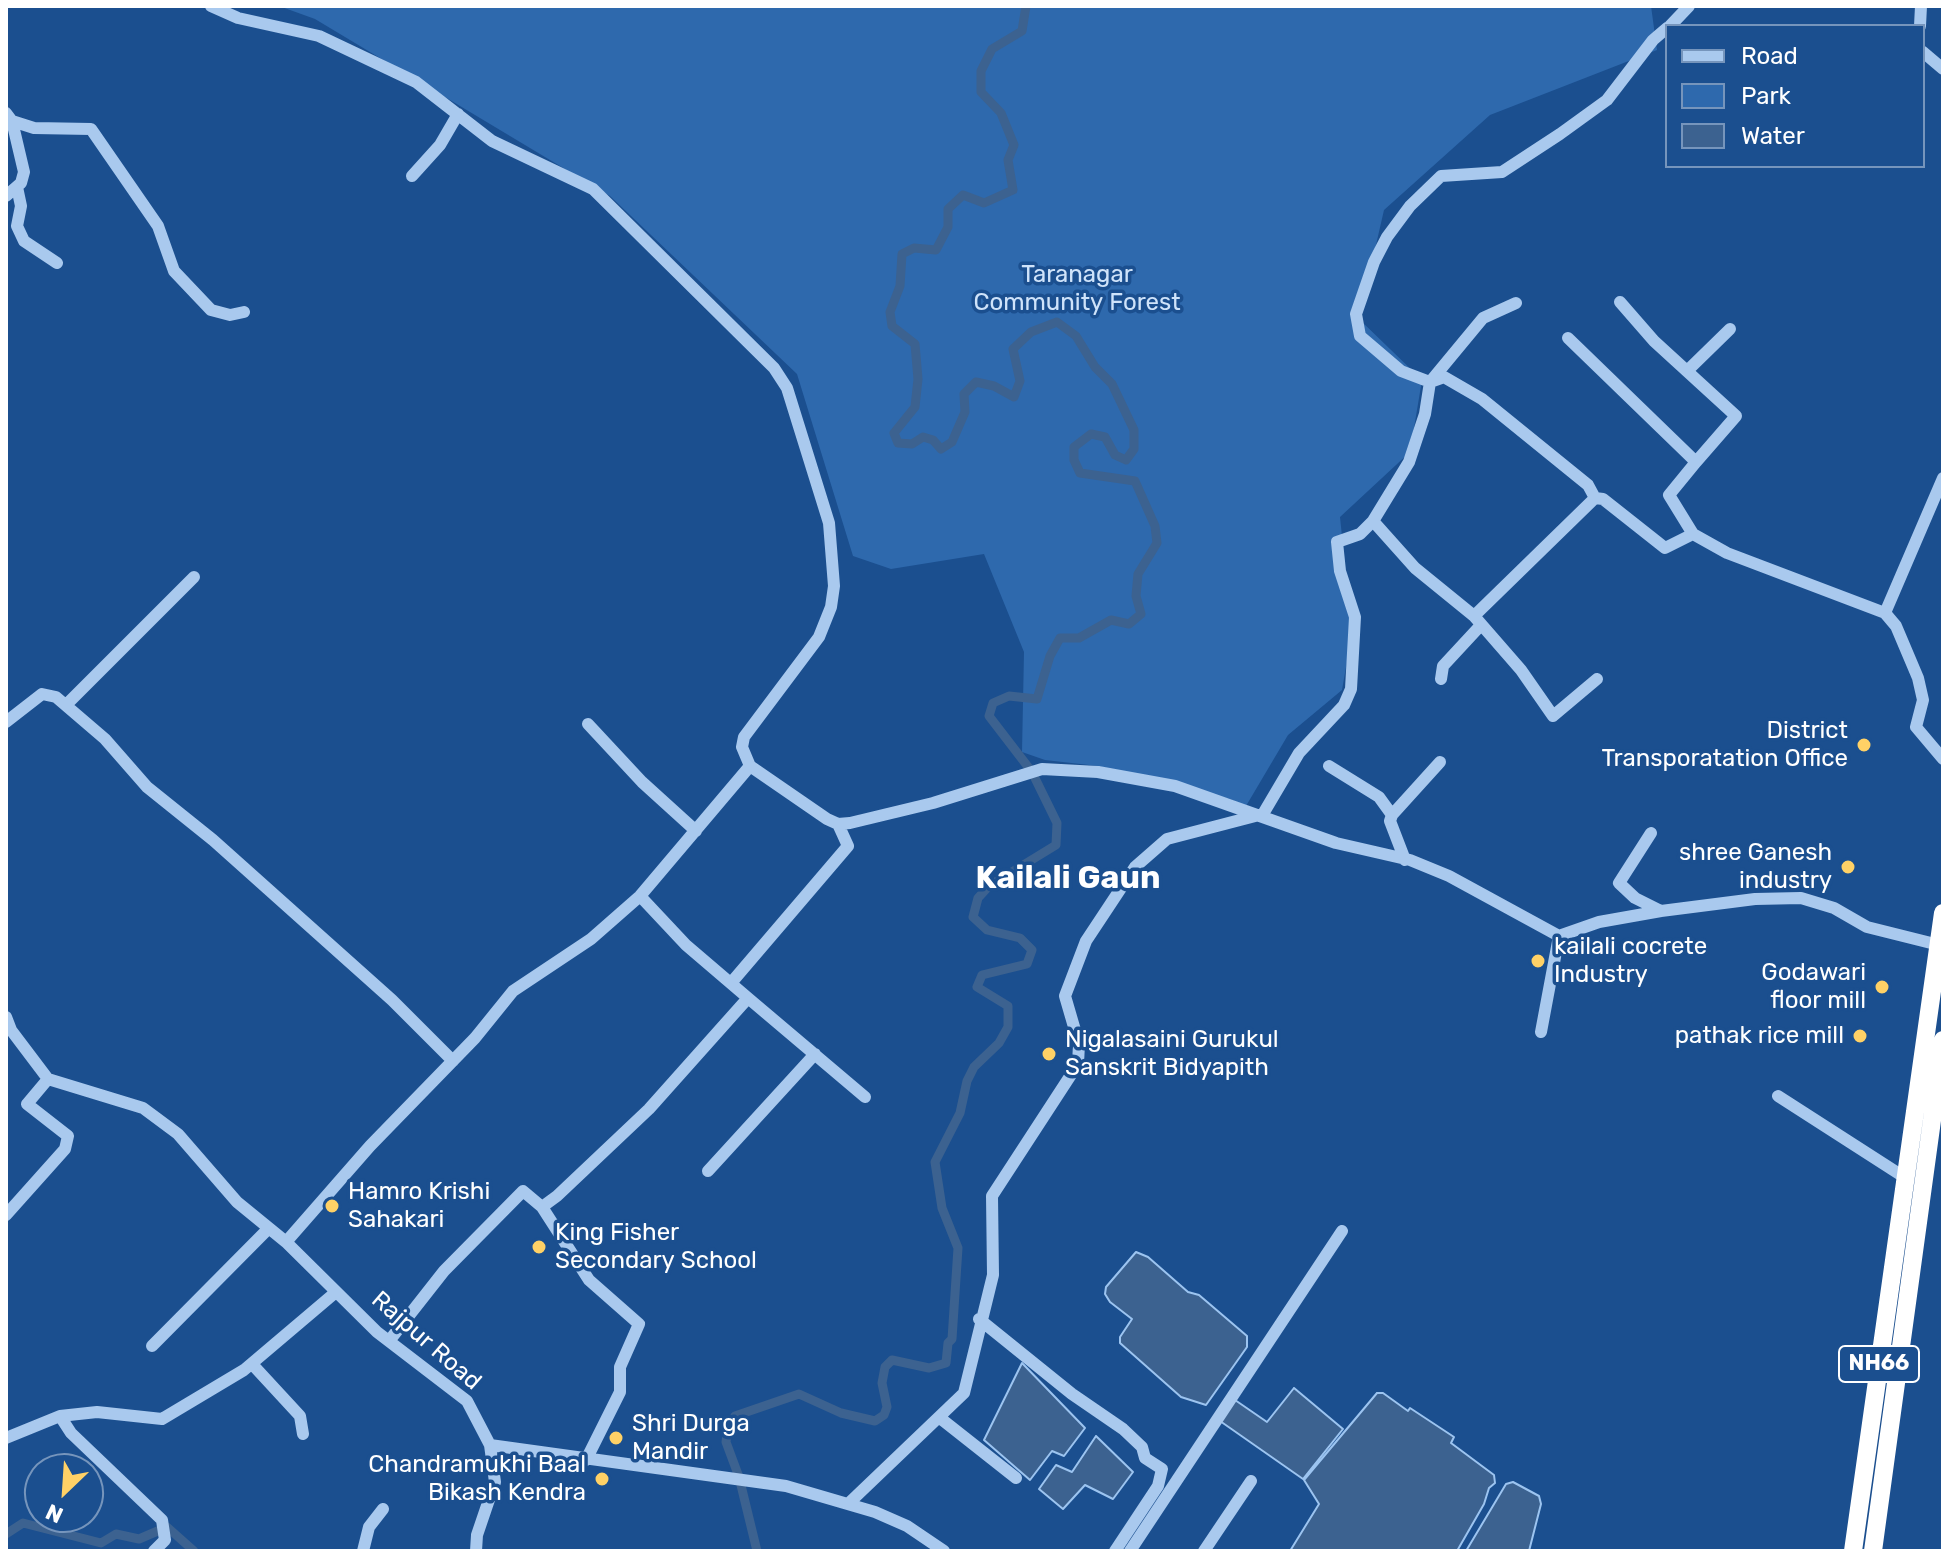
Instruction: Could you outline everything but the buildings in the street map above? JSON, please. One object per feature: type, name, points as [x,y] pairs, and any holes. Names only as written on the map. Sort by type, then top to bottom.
[{"type":"highway","name":"NH66","points":[[1853,1551],[1904,1177],[1941,946],[1943,913]]},
{"type":"highway","name":"NH66","points":[[1873,1551],[1943,1040]]},
{"type":"street","points":[[211,6],[238,18],[319,36],[416,82],[492,141],[593,189],[745,336],[787,388],[829,523],[834,586],[831,607],[819,637],[744,737],[742,747],[750,766],[838,824],[848,846],[731,983]]},
{"type":"street","points":[[1671,24],[1689,6]]},
{"type":"street","points":[[1595,498],[1588,485],[1482,399],[1444,377],[1430,382],[1401,371],[1360,336],[1356,314],[1387,237],[1410,206],[1441,176],[1502,172],[1607,100],[1653,40],[1665,30]]},
{"type":"street","points":[[1925,54],[1943,69]]},
{"type":"street","points":[[412,176],[440,145],[458,114]]},
{"type":"street","points":[[6,196],[17,187],[24,172],[9,117]]},
{"type":"street","points":[[9,117],[34,128],[91,129],[158,226],[174,271],[211,310],[230,315],[244,312]]},
{"type":"street","points":[[17,187],[21,206],[17,226],[24,241],[57,263]]},
{"type":"street","points":[[1620,302],[1736,416],[1669,495],[1693,534],[1727,553],[1885,613],[1896,626],[1918,678],[1923,700],[1916,727],[1943,759]]},
{"type":"street","points":[[849,1503],[930,1422],[940,1418],[964,1393],[979,1319],[993,1275],[992,1196],[1078,1064],[1079,1044],[1065,996],[1086,941],[1135,867],[1167,839],[1263,814],[1299,753],[1344,705],[1351,689],[1355,617],[1340,571],[1337,542],[1360,534],[1373,521],[1409,462],[1425,414],[1430,382],[1483,318],[1516,303]]},
{"type":"street","points":[[1687,371],[1730,329]]},
{"type":"street","points":[[1568,338],[1696,462]]},
{"type":"street","points":[[1885,613],[1943,478]]},
{"type":"street","points":[[1595,498],[1603,499],[1665,548],[1693,534]]},
{"type":"street","points":[[1441,679],[1443,666],[1478,620],[1595,498]]},
{"type":"street","points":[[1373,521],[1415,568],[1478,620],[1521,670],[1553,716],[1597,679]]},
{"type":"street","points":[[66,705],[194,577]]},
{"type":"street","points":[[6,722],[42,694],[56,697],[105,739],[147,787],[381,990],[453,1061]]},
{"type":"street","points":[[588,724],[642,782],[696,831]]},
{"type":"street","points":[[1405,860],[1390,821],[1392,815],[1440,762]]},
{"type":"street","points":[[286,1242],[370,1146],[453,1061],[513,991],[591,939],[640,896],[750,766]]},
{"type":"street","points":[[1329,766],[1379,797],[1392,815]]},
{"type":"street","points":[[838,824],[933,803],[1053,768],[1175,786],[1263,814],[1336,843],[1405,860],[1449,876],[1559,936],[1599,922],[1661,911],[1755,899],[1801,898],[1834,908],[1867,927],[1941,946]]},
{"type":"street","points":[[1651,833],[1619,883],[1635,898],[1661,911]]},
{"type":"street","points":[[640,896],[686,945],[865,1097]]},
{"type":"street","points":[[1541,1032],[1559,936]]},
{"type":"street","points":[[542,1207],[649,1109],[748,998]]},
{"type":"street","points":[[6,1017],[11,1030],[48,1079],[27,1104],[68,1136],[65,1149],[6,1215]]},
{"type":"street","points":[[708,1171],[815,1054]]},
{"type":"street","name":"Rajpur Road","points":[[48,1079],[143,1108],[178,1134],[237,1202],[286,1242],[389,1341],[467,1401],[490,1445]]},
{"type":"street","points":[[1778,1096],[1904,1177]]},
{"type":"street","points":[[389,1341],[444,1271],[523,1191],[542,1207],[589,1280],[639,1324],[620,1367],[620,1392],[586,1460]]},
{"type":"street","points":[[152,1346],[269,1228]]},
{"type":"street","points":[[1130,1551],[1342,1231]]},
{"type":"street","points":[[6,1421],[12,1435],[60,1416],[97,1412],[162,1419],[252,1364],[336,1292]]},
{"type":"street","points":[[979,1319],[1072,1394],[1123,1429],[1142,1447],[1145,1458],[1162,1469],[1158,1486],[1115,1551]]},
{"type":"street","points":[[252,1364],[300,1416],[303,1434]]},
{"type":"street","points":[[60,1416],[71,1433],[162,1520],[165,1540],[154,1551]]},
{"type":"street","points":[[940,1418],[1016,1478]]},
{"type":"street","points":[[476,1551],[477,1535],[495,1482],[490,1445],[786,1486],[849,1503],[907,1526],[944,1551]]},
{"type":"street","points":[[1204,1551],[1251,1481]]},
{"type":"street","points":[[363,1551],[369,1527],[383,1509]]},
{"type":"green space","name":"Taranagar Community Forest","points":[[279,6],[1651,6],[1657,50],[1490,115],[1384,210],[1359,319],[1422,380],[1410,452],[1340,517],[1352,633],[1342,690],[1288,735],[1246,806],[1230,799],[1098,766],[1045,760],[1022,752],[1024,652],[984,554],[891,569],[853,556],[797,374],[610,196],[315,19]]},
{"type":"water","points":[[1136,1252],[1148,1257],[1188,1292],[1199,1295],[1247,1336],[1247,1347],[1206,1405],[1181,1397],[1120,1343],[1120,1337],[1132,1319],[1110,1302],[1105,1294],[1106,1287]]},
{"type":"water","points":[[1022,1363],[1085,1428],[1064,1456],[1052,1451],[1030,1480],[984,1440]]},
{"type":"water","points":[[1294,1388],[1343,1429],[1303,1479],[1220,1421],[1235,1400],[1267,1422]]},
{"type":"water","points":[[1377,1393],[1383,1393],[1408,1411],[1410,1408],[1454,1437],[1451,1443],[1494,1475],[1495,1483],[1489,1488],[1484,1504],[1457,1551],[1290,1551],[1319,1504],[1304,1480]]},
{"type":"water","points":[[1096,1436],[1133,1472],[1113,1499],[1085,1485],[1063,1509],[1039,1489],[1056,1465],[1072,1472]]},
{"type":"water","points":[[1513,1482],[1539,1496],[1541,1504],[1529,1551],[1466,1551],[1506,1484]]},
{"type":"waterway","points":[[757,1551],[739,1477],[726,1442],[728,1427],[735,1416],[799,1394],[841,1413],[875,1421],[884,1415],[887,1407],[882,1383],[885,1367],[892,1360],[929,1368],[946,1363],[948,1343],[952,1339],[958,1248],[942,1208],[935,1162],[960,1113],[967,1081],[974,1067],[999,1043],[1008,1027],[1008,1006],[977,987],[982,975],[1027,964],[1032,950],[1020,938],[987,930],[973,917],[978,898],[989,886],[1056,845],[1057,823],[1032,772],[989,716],[993,703],[1009,696],[1037,699],[1050,656],[1060,638],[1079,638],[1111,620],[1129,624],[1141,614],[1136,596],[1138,574],[1157,543],[1155,526],[1135,481],[1080,473],[1074,460],[1074,447],[1091,434],[1105,437],[1115,455],[1126,460],[1134,449],[1134,430],[1112,384],[1095,367],[1076,336],[1057,322],[1031,332],[1013,349],[1020,381],[1014,397],[994,386],[976,382],[964,394],[965,412],[952,442],[941,449],[933,440],[923,437],[912,444],[898,443],[894,433],[915,407],[918,379],[915,344],[892,326],[890,312],[900,286],[902,254],[914,248],[936,250],[948,227],[948,209],[963,195],[984,203],[1013,190],[1008,160],[1014,145],[1001,113],[981,92],[981,71],[992,49],[1022,31],[1026,6]]},
{"type":"waterway","points":[[6,1534],[23,1523],[101,1543],[116,1534],[139,1539],[167,1527],[194,1551]]},
{"type":"place","name":"District Transporatation Office","points":[[1864,745]]},
{"type":"place","name":"shree Ganesh industry","points":[[1848,867]]},
{"type":"place","name":"kailali cocrete Industry","points":[[1538,961]]},
{"type":"place","name":"Godawari floor mill","points":[[1882,987]]},
{"type":"place","name":"pathak rice mill","points":[[1860,1036]]},
{"type":"place","name":"Nigalasaini Gurukul Sanskrit Bidyapith","points":[[1049,1054]]},
{"type":"place","name":"Hamro Krishi Sahakari","points":[[332,1206]]},
{"type":"place","name":"King Fisher Secondary School","points":[[539,1247]]},
{"type":"place","name":"Shri Durga Mandir","points":[[616,1438]]},
{"type":"place","name":"Chandramukhi Baal Bikash Kendra","points":[[602,1479]]},
{"type":"district","name":"Kailali Gaun","points":[[1068,879]]}]
